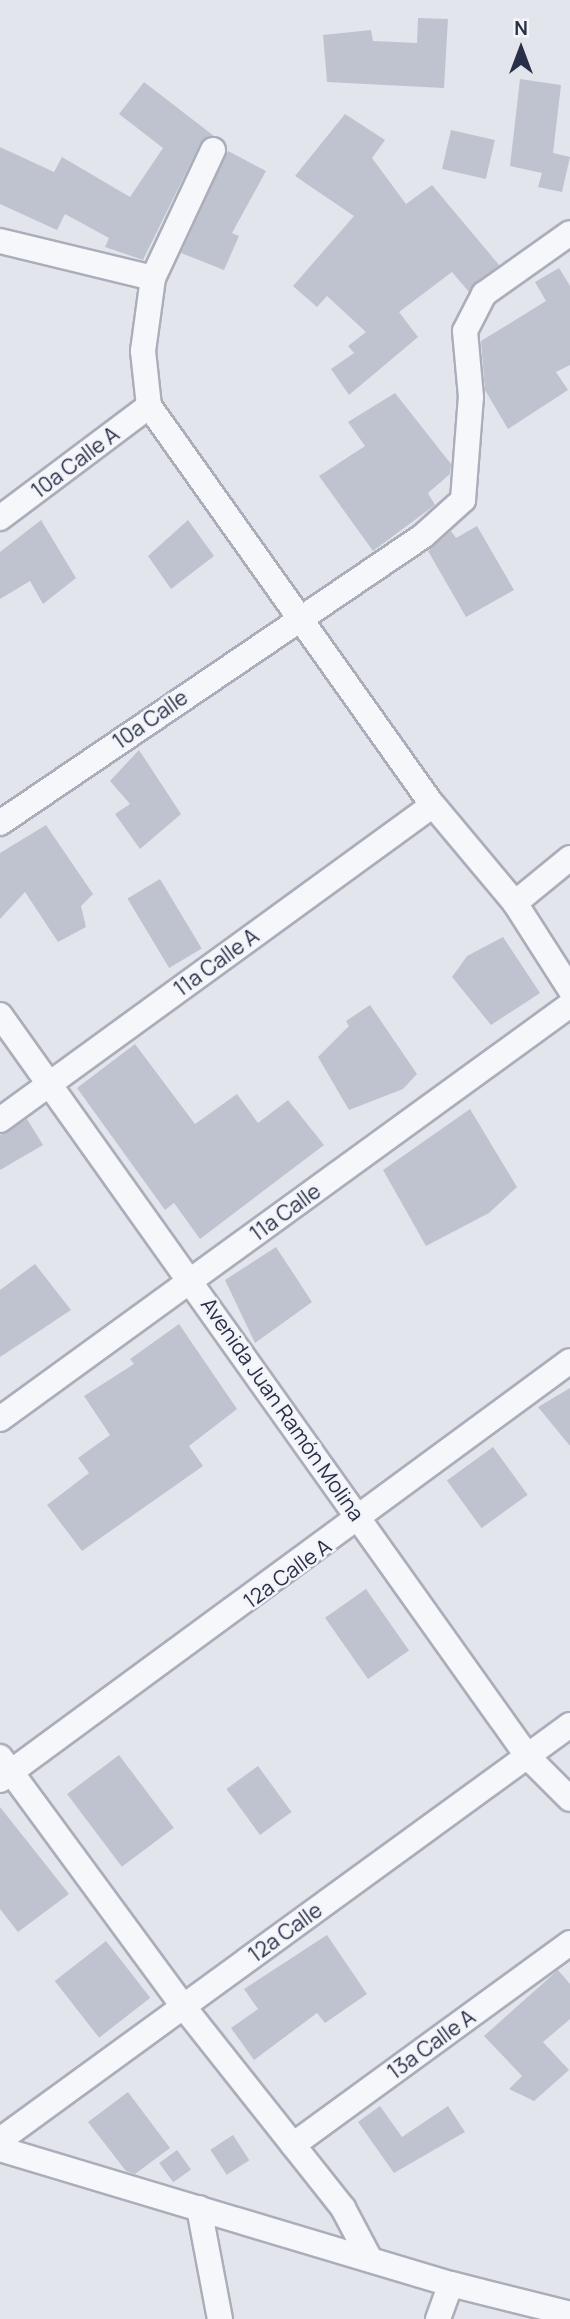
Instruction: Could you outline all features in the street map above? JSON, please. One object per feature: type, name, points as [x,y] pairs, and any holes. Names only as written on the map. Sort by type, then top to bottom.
[{"type":"street","points":[[213,150],[153,278],[143,351],[149,406],[433,805],[515,903],[570,989]]},
{"type":"street","name":"10a Calle","points":[[0,823],[300,615],[423,536],[463,500],[471,397],[465,331],[484,294],[570,233]]},
{"type":"street","points":[[0,241],[153,278]]},
{"type":"street","name":"10a Calle A","points":[[0,519],[149,406]]},
{"type":"street","name":"11a Calle A","points":[[0,1119],[433,805]]},
{"type":"street","points":[[515,903],[570,858]]},
{"type":"street","name":"11a Calle","points":[[0,1419],[570,1005]]},
{"type":"street","name":"Avenida Juan Ramón Molina","points":[[0,1016],[47,1085],[191,1280],[528,1757],[570,1798]]},
{"type":"street","name":"12a Calle A","points":[[3,1770],[360,1520],[570,1361]]},
{"type":"street","name":"12a Calle","points":[[0,2140],[570,1725]]},
{"type":"street","points":[[3,1770],[183,2006],[343,2208],[370,2259]]},
{"type":"street","name":"13a Calle A","points":[[293,2145],[570,1943]]},
{"type":"street","points":[[0,2149],[452,2284],[570,2314]]},
{"type":"street","points":[[199,2208],[220,2319]]},
{"type":"street","points":[[438,2319],[452,2284]]},
{"type":"building","points":[[418,18],[448,19],[444,88],[327,82],[323,35],[371,30],[373,41],[417,43]]},
{"type":"building","points":[[520,79],[561,85],[553,153],[570,157],[562,192],[538,187],[542,173],[510,166]]},
{"type":"building","points":[[144,82],[214,136],[200,144],[143,260],[105,247],[109,238],[65,214],[57,230],[0,204],[0,147],[54,172],[62,157],[130,197],[163,148],[119,114]]},
{"type":"building","points":[[345,114],[385,140],[372,158],[406,204],[432,185],[499,265],[469,292],[452,272],[399,312],[418,337],[349,395],[331,369],[354,353],[348,346],[366,332],[327,296],[317,307],[293,286],[354,216],[295,176]]},
{"type":"building","points":[[451,130],[495,140],[486,179],[442,169]]},
{"type":"building","points":[[228,151],[266,171],[232,233],[239,236],[224,270],[181,253]]},
{"type":"building","points":[[559,268],[570,286],[570,365],[556,372],[568,390],[508,429],[485,390],[481,341],[546,301],[535,282]]},
{"type":"building","points":[[395,393],[451,464],[450,474],[428,493],[435,505],[373,551],[319,476],[365,446],[348,422]]},
{"type":"building","points":[[41,520],[76,578],[43,604],[30,581],[0,599],[0,552]]},
{"type":"building","points":[[188,520],[214,556],[171,589],[148,556]]},
{"type":"building","points":[[477,526],[514,590],[466,617],[428,551],[451,531],[456,538]]},
{"type":"building","points":[[139,750],[181,814],[140,849],[115,814],[130,804],[110,781]]},
{"type":"building","points":[[46,825],[93,894],[81,906],[86,927],[58,942],[25,892],[0,919],[0,853]]},
{"type":"building","points":[[160,879],[202,948],[169,968],[127,899]]},
{"type":"building","points":[[503,937],[540,993],[491,1025],[452,977],[467,956]]},
{"type":"building","points":[[370,1005],[417,1074],[403,1089],[349,1110],[318,1057],[349,1026],[346,1021]]},
{"type":"building","points":[[135,1044],[195,1124],[237,1094],[258,1123],[288,1100],[324,1145],[200,1239],[174,1203],[165,1210],[77,1088]]},
{"type":"building","points":[[470,1109],[517,1187],[489,1213],[426,1246],[383,1170]]},
{"type":"building","points":[[27,1119],[43,1145],[0,1170],[0,1135]]},
{"type":"building","points":[[276,1247],[312,1302],[255,1343],[225,1280]]},
{"type":"building","points":[[35,1264],[71,1310],[0,1357],[0,1290]]},
{"type":"building","points":[[179,1324],[237,1409],[189,1446],[203,1466],[82,1551],[47,1505],[89,1473],[78,1458],[110,1435],[84,1396],[134,1364],[130,1359]]},
{"type":"building","points":[[570,1388],[570,1446],[538,1407]]},
{"type":"building","points":[[493,1447],[528,1495],[482,1528],[447,1481]]},
{"type":"building","points":[[366,1589],[409,1650],[368,1679],[325,1618]]},
{"type":"building","points":[[119,1755],[174,1828],[122,1867],[67,1794]]},
{"type":"building","points":[[258,1766],[292,1812],[260,1835],[226,1789]]},
{"type":"building","points":[[0,1807],[69,1894],[18,1932],[0,1909]]},
{"type":"building","points":[[327,1935],[367,1994],[325,2023],[317,2013],[254,2060],[231,2028],[258,2009],[244,1989]]},
{"type":"building","points":[[106,1941],[150,1998],[99,2038],[55,1981]]},
{"type":"building","points":[[558,1970],[570,1984],[570,2019],[543,2042],[569,2070],[534,2101],[509,2089],[522,2076],[484,2036]]},
{"type":"building","points":[[128,2092],[170,2148],[135,2174],[126,2171],[88,2122]]},
{"type":"building","points":[[380,2106],[402,2137],[448,2106],[465,2132],[394,2173],[358,2122]]},
{"type":"building","points":[[233,2135],[249,2160],[227,2175],[210,2150]]},
{"type":"building","points":[[177,2150],[191,2169],[173,2182],[159,2163]]}]
